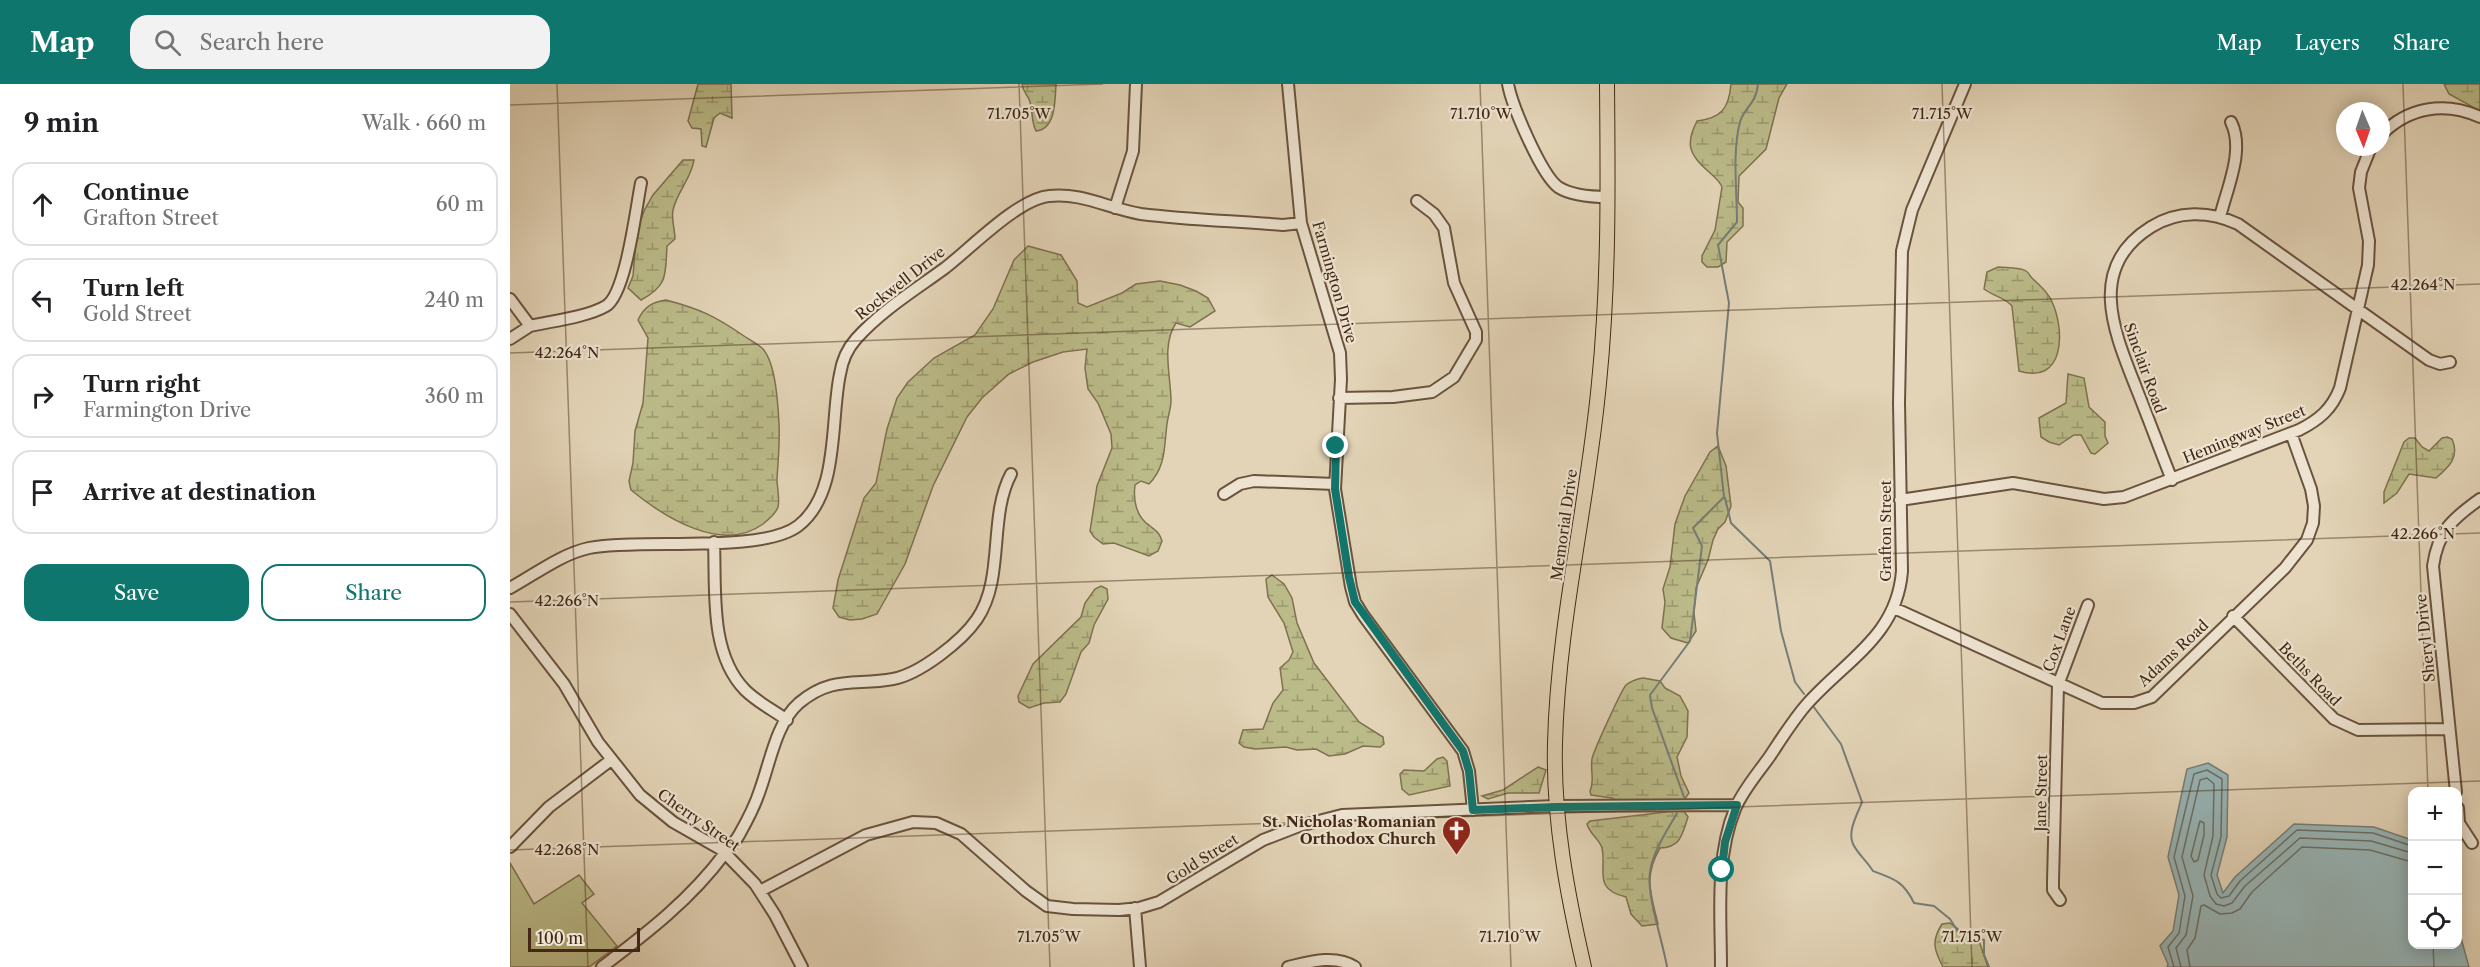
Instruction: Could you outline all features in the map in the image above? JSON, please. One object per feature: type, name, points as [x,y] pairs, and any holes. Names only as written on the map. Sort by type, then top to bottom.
[{"type":"main road","name":"Memorial Drive","points":[[1584,967],[1564,869],[1556,807],[1555,745],[1557,702],[1599,383],[1608,197],[1607,84]]},
{"type":"street","points":[[1115,208],[1133,151],[1136,84]]},
{"type":"street","name":"Farmington Drive","points":[[1288,84],[1301,223],[1338,343],[1341,366],[1335,484],[1355,602],[1463,751],[1469,771],[1473,810]]},
{"type":"street","points":[[1508,84],[1522,124],[1552,182],[1574,193],[1608,197]]},
{"type":"street","name":"Grafton Street","points":[[1721,967],[1723,852],[1727,832],[1737,805],[1796,718],[1881,630],[1894,608],[1902,571],[1899,384],[1900,274],[1903,242],[1912,210],[1965,84]]},
{"type":"street","points":[[2390,127],[2401,118],[2429,109],[2450,108],[2480,117]]},
{"type":"street","points":[[2220,217],[2238,147],[2236,132],[2231,122]]},
{"type":"street","name":"Hemingway Street","points":[[1900,500],[2013,483],[2094,497],[2114,498],[2133,495],[2291,433],[2322,416],[2337,396],[2343,380],[2359,308],[2369,249],[2360,204],[2359,180],[2368,156]]},
{"type":"street","points":[[510,339],[530,326],[596,310],[613,300],[624,272],[641,183]]},
{"type":"street","name":"Rockwell Drive","points":[[510,588],[586,549],[622,545],[759,539],[785,533],[800,525],[818,504],[828,473],[842,363],[854,341],[884,312],[1014,213],[1034,201],[1044,197],[1063,196],[1151,215],[1283,225],[1301,223]]},
{"type":"street","points":[[1339,398],[1393,397],[1433,392],[1454,377],[1476,340],[1476,332],[1454,283],[1444,228],[1434,214],[1417,201]]},
{"type":"street","name":"Sinclair Road","points":[[2172,480],[2116,336],[2110,305],[2111,285],[2121,258],[2146,230],[2163,220],[2182,215],[2201,214],[2220,217],[2247,229],[2429,360],[2440,364],[2450,363]]},
{"type":"street","points":[[510,299],[530,326]]},
{"type":"street","name":"Adams Road","points":[[1894,608],[2058,685],[2102,703],[2134,703],[2152,697],[2301,551],[2313,523],[2314,506],[2311,489],[2291,433]]},
{"type":"street","points":[[602,967],[683,902],[718,865],[739,836],[751,812],[787,720],[797,705],[819,689],[840,683],[890,680],[906,676],[966,633],[979,616],[987,597],[1003,494],[1011,474]]},
{"type":"street","points":[[1224,494],[1240,484],[1254,481],[1335,484]]},
{"type":"street","name":"Sheryl Drive","points":[[2455,787],[2433,567],[2439,539],[2447,527],[2457,516],[2480,499]]},
{"type":"street","points":[[714,542],[719,635],[725,659],[731,672],[746,691],[787,720]]},
{"type":"street","name":"Cox Lane","points":[[2058,685],[2088,604]]},
{"type":"street","name":"Cherry Street","points":[[510,614],[564,684],[611,760],[651,805],[684,829],[725,853],[760,891],[776,915],[802,967]]},
{"type":"street","name":"Beths Road","points":[[2234,616],[2334,719],[2358,730],[2449,729]]},
{"type":"street","name":"Jane Street","points":[[2058,685],[2053,890],[2060,900]]},
{"type":"street","points":[[510,847],[549,807],[611,760]]},
{"type":"street","name":"Gold Street","points":[[760,891],[866,835],[900,824],[927,822],[945,825],[961,834],[1026,891],[1047,906],[1082,910],[1135,908],[1174,895],[1263,840],[1329,817],[1356,813],[1556,807],[1737,805]]},
{"type":"street","points":[[2462,828],[2472,843]]},
{"type":"street","points":[[1135,908],[1140,967]]},
{"type":"street","points":[[1288,967],[1333,960],[1355,967]]},
{"type":"green space","points":[[698,84],[731,84],[732,118],[720,113],[714,118],[706,147],[702,146],[701,129],[692,128],[688,121]]},
{"type":"green space","points":[[1022,84],[1056,84],[1053,113],[1043,129],[1036,131],[1030,102]]},
{"type":"green space","points":[[1731,84],[1787,84],[1779,98],[1766,149],[1739,176],[1738,202],[1743,208],[1743,226],[1727,242],[1726,262],[1718,267],[1707,267],[1702,262],[1702,256],[1715,230],[1722,187],[1718,180],[1697,160],[1690,143],[1697,121],[1718,115],[1726,106]]},
{"type":"green space","points":[[2444,84],[2480,84],[2480,111],[2449,94]]},
{"type":"green space","points":[[683,160],[694,160],[673,210],[675,239],[667,246],[664,278],[657,289],[641,300],[628,288],[633,276],[637,228],[653,195]]},
{"type":"green space","points":[[1028,246],[1061,255],[1077,281],[1078,303],[1087,307],[1122,293],[1136,284],[1160,281],[1196,291],[1208,298],[1215,311],[1190,327],[1176,323],[1171,332],[1168,361],[1171,406],[1163,456],[1155,477],[1149,484],[1141,481],[1135,485],[1134,491],[1141,518],[1158,532],[1161,538],[1158,551],[1149,556],[1114,543],[1103,544],[1090,531],[1097,486],[1112,448],[1111,434],[1098,403],[1088,389],[1085,368],[1087,349],[1063,352],[1033,362],[1009,374],[982,398],[967,417],[933,486],[905,564],[877,614],[850,620],[839,617],[833,608],[838,580],[864,498],[876,483],[887,429],[897,398],[908,382],[934,358],[975,335],[993,309],[1014,260]]},
{"type":"green space","points":[[1998,267],[2026,271],[2051,300],[2057,316],[2059,342],[2053,364],[2045,371],[2034,373],[2019,371],[2012,306],[1984,289],[1987,272]]},
{"type":"green space","points":[[666,300],[698,310],[724,323],[761,347],[771,364],[779,416],[777,479],[779,504],[776,512],[763,524],[747,532],[730,535],[712,534],[694,528],[676,521],[631,490],[629,481],[633,463],[635,431],[643,403],[648,338],[638,320],[649,306]]},
{"type":"green space","points":[[2068,374],[2084,378],[2089,407],[2105,422],[2105,436],[2108,443],[2095,454],[2091,453],[2081,435],[2074,435],[2059,445],[2041,437],[2039,418],[2066,403]]},
{"type":"green space","points":[[2409,438],[2415,438],[2422,447],[2429,451],[2442,438],[2452,439],[2455,451],[2452,461],[2445,470],[2436,478],[2409,474],[2397,493],[2384,503],[2384,492],[2404,442]]},
{"type":"green space","points":[[1718,446],[1726,466],[1731,506],[1725,522],[1718,529],[1713,540],[1708,560],[1696,588],[1694,613],[1696,631],[1688,643],[1671,638],[1662,628],[1665,602],[1663,589],[1670,567],[1675,524],[1685,496],[1710,452]]},
{"type":"green space","points":[[1272,575],[1284,584],[1292,598],[1297,623],[1314,663],[1359,722],[1383,737],[1384,744],[1380,747],[1363,746],[1345,754],[1329,756],[1316,749],[1297,750],[1286,747],[1255,749],[1244,747],[1239,743],[1243,730],[1263,729],[1273,703],[1283,690],[1280,668],[1289,660],[1293,652],[1284,623],[1268,597],[1266,579]]},
{"type":"green space","points":[[1101,586],[1107,589],[1108,599],[1094,625],[1089,643],[1081,652],[1066,694],[1060,702],[1044,703],[1029,708],[1019,702],[1018,696],[1033,664],[1081,617],[1085,603],[1095,589]]},
{"type":"green space","points":[[1643,678],[1660,681],[1665,688],[1680,696],[1688,711],[1687,737],[1677,757],[1681,776],[1689,793],[1684,800],[1621,803],[1612,798],[1591,795],[1592,759],[1602,734],[1626,685]]},
{"type":"green space","points":[[1443,757],[1447,761],[1450,786],[1409,795],[1402,789],[1400,774],[1404,770],[1424,771],[1437,759]]},
{"type":"green space","points":[[1538,767],[1546,770],[1539,793],[1508,793],[1488,799],[1482,796],[1503,790]]},
{"type":"green space","points":[[1683,810],[1688,817],[1680,839],[1672,845],[1660,848],[1650,877],[1658,924],[1642,926],[1631,914],[1626,897],[1615,894],[1605,884],[1602,848],[1587,824],[1590,821]]},
{"type":"green space","points":[[510,863],[534,904],[579,875],[594,894],[582,903],[617,946],[589,967],[510,967]]},
{"type":"green space","points":[[1950,923],[1961,931],[1976,932],[1988,967],[1943,967],[1935,941],[1942,924]]},
{"type":"water","points":[[2208,763],[2228,775],[2227,837],[2217,875],[2223,893],[2235,877],[2294,824],[2374,827],[2408,839],[2408,949],[2462,949],[2462,942],[2469,967],[2167,967],[2168,964],[2160,946],[2173,931],[2179,895],[2168,857],[2187,769]]},
{"type":"waterway","points":[[1684,797],[1652,708],[1650,695],[1690,641],[1702,546],[1693,528],[1724,497],[1717,433],[1729,303],[1718,245],[1737,222],[1738,134],[1740,122],[1755,97],[1758,84]]},
{"type":"waterway","points":[[1725,498],[1731,523],[1770,561],[1781,631],[1795,682],[1804,694]]},
{"type":"waterway","points":[[1813,706],[1841,744],[1862,802],[1851,834],[1857,851],[1873,871],[1893,879],[1902,886],[1914,903],[1934,906],[1950,919],[1957,930],[1984,940],[1984,955],[1989,967]]},
{"type":"waterway","points":[[1667,967],[1649,881],[1657,849],[1677,813]]},
{"type":"place","name":"St. Nicholas Romanian Orthodox Church","points":[[1457,856]]},
{"type":"route","points":[[1336,446],[1335,489],[1355,602],[1463,751],[1469,771],[1473,810],[1737,805],[1727,831],[1722,870]]}]
